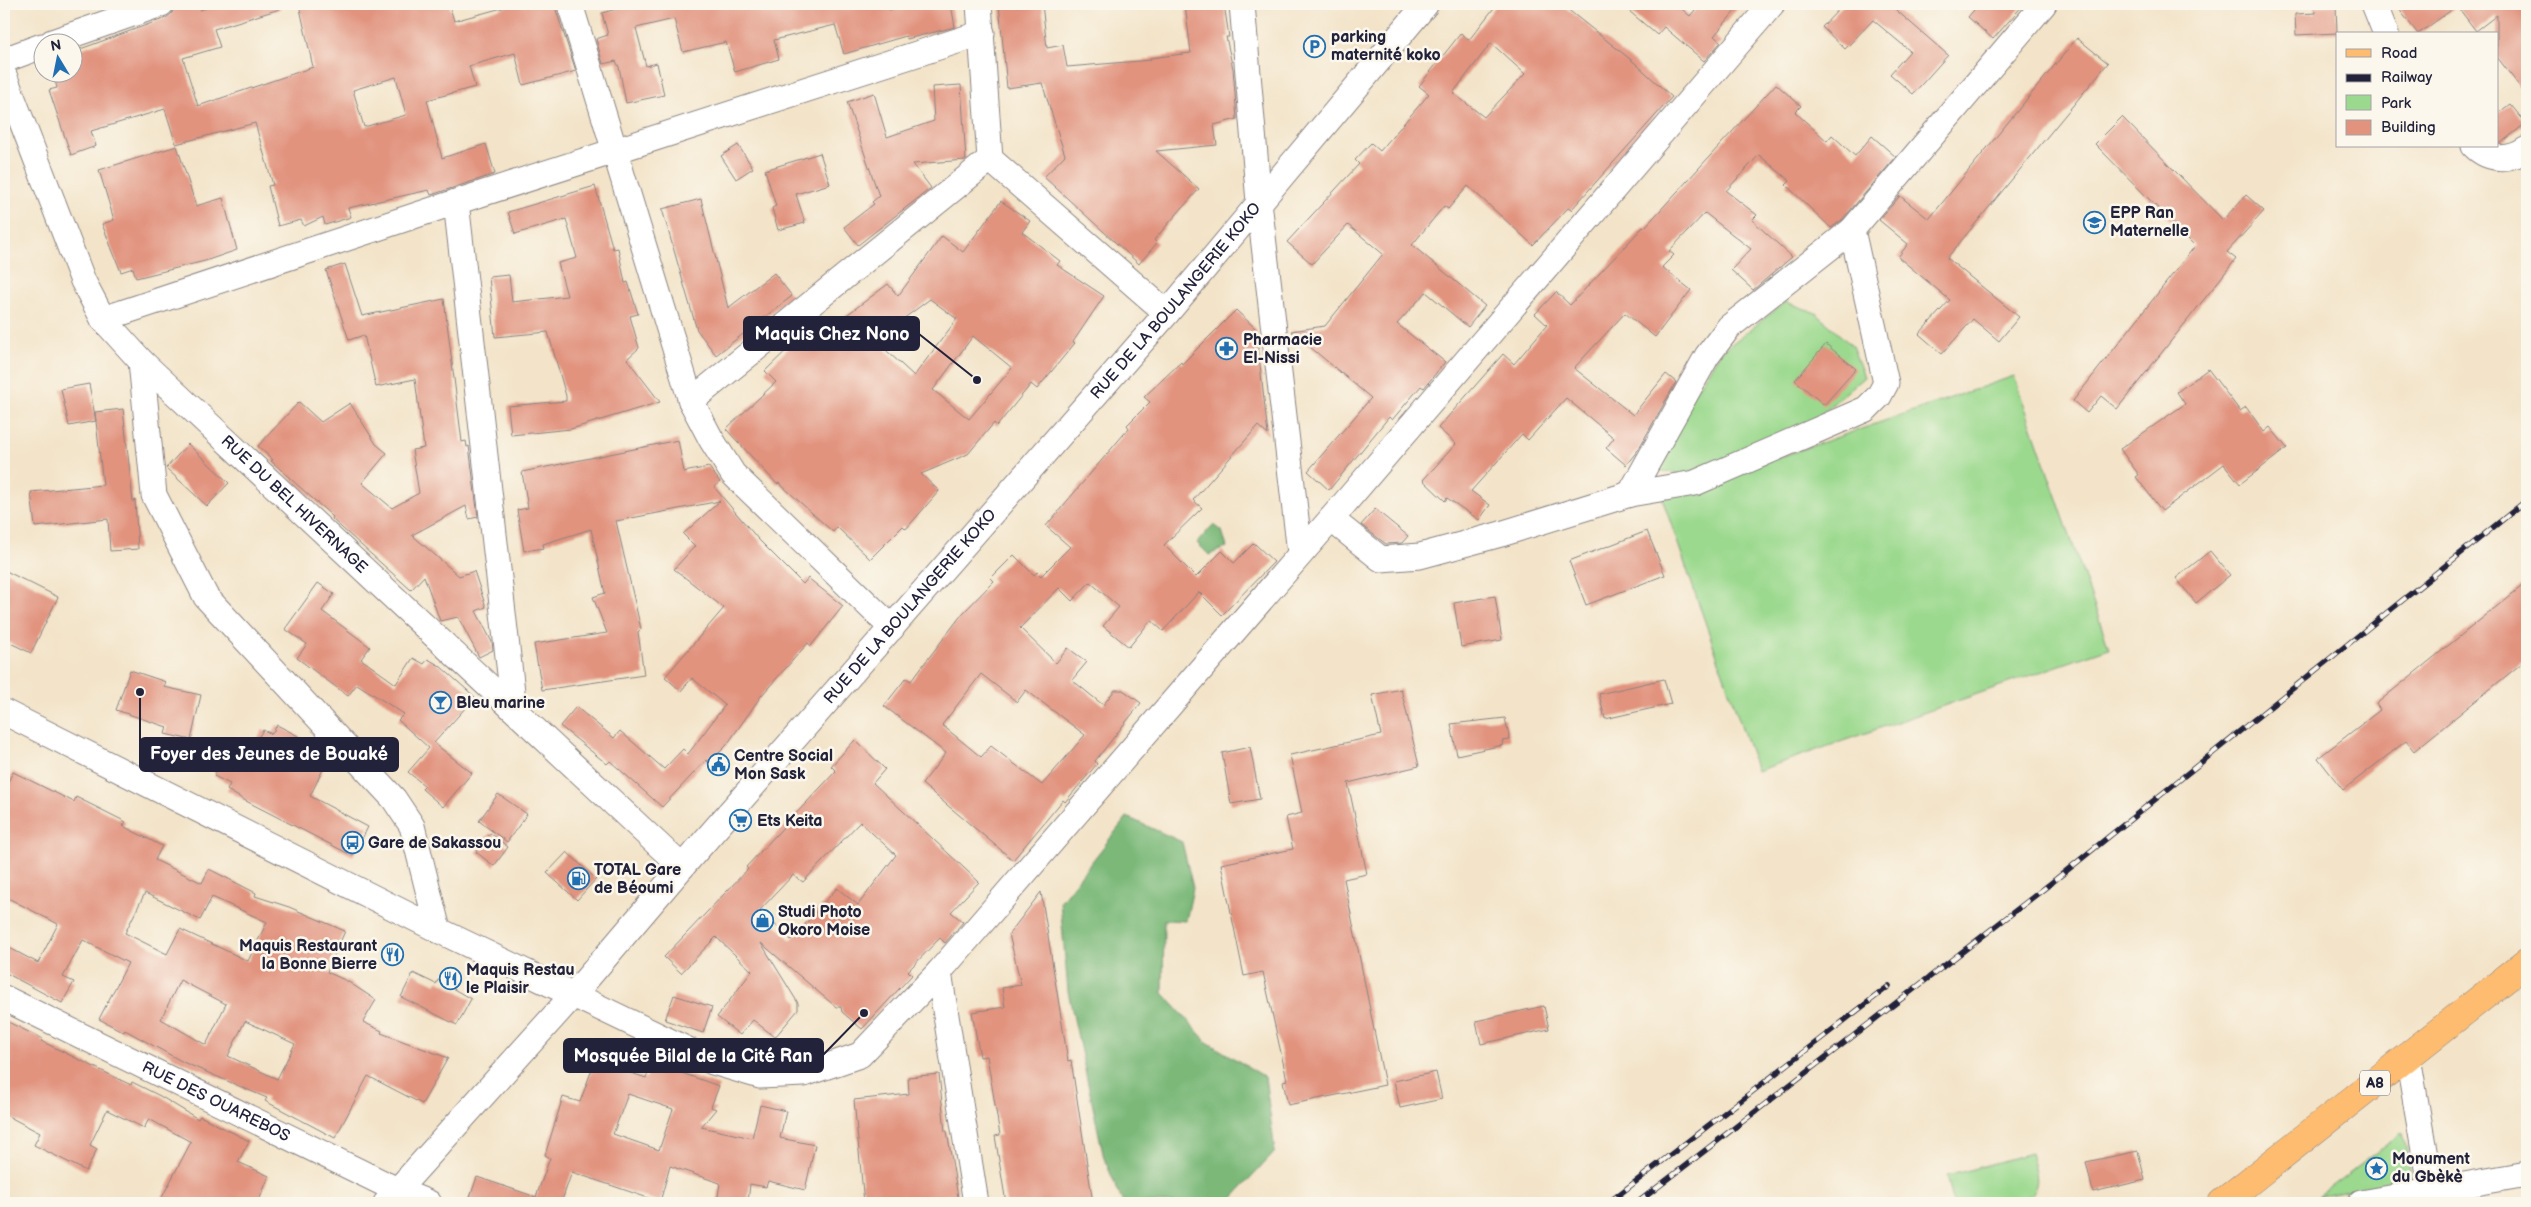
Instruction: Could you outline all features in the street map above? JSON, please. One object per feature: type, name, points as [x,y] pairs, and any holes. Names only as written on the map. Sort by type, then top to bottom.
[{"type":"main road","name":"A8","points":[[2222,1203],[2527,962]]},
{"type":"street","points":[[81,32],[161,4]]},
{"type":"street","points":[[570,4],[691,401],[711,439],[733,474],[892,628]]},
{"type":"street","points":[[979,4],[990,159],[1167,314]]},
{"type":"street","points":[[1242,4],[1259,202],[1300,553]]},
{"type":"street","name":"RUE DE LA BOULANGERIE KOKO","points":[[391,1197],[574,994],[682,866],[1167,314],[1426,4]]},
{"type":"street","points":[[4,712],[438,930],[713,1062],[760,1076],[804,1074],[860,1055],[939,972],[1330,520],[1772,4]]},
{"type":"street","points":[[1630,494],[1707,356],[1729,327],[1852,230],[2044,4]]},
{"type":"street","points":[[2374,4],[2385,32]]},
{"type":"street","points":[[103,319],[456,202],[982,33]]},
{"type":"street","points":[[4,60],[32,50]]},
{"type":"street","name":"RUE DU BEL HIVERNAGE","points":[[4,75],[83,281],[103,319],[141,361],[682,866]]},
{"type":"street","points":[[2476,148],[2484,156],[2496,157],[2518,155],[2527,149]]},
{"type":"street","points":[[691,401],[990,159]]},
{"type":"street","points":[[456,202],[514,709]]},
{"type":"street","points":[[1330,520],[1381,559],[1420,556],[1492,537],[1630,494],[1694,483],[1866,409],[1879,396],[1886,382],[1852,230]]},
{"type":"street","points":[[141,361],[154,495],[206,597],[394,799],[412,826],[438,930]]},
{"type":"street","points":[[939,972],[976,1203]]},
{"type":"street","name":"RUE DES OUAREBOS","points":[[4,998],[391,1197],[429,1203]]},
{"type":"street","points":[[2408,1057],[2432,1197]]},
{"type":"street","points":[[2361,1203],[2432,1197],[2527,1174]]},
{"type":"green space","points":[[1786,302],[1816,313],[1852,346],[1864,377],[1793,438],[1693,477],[1645,467],[1721,352]]},
{"type":"green space","points":[[2014,376],[2109,648],[1757,771],[1662,498]]},
{"type":"green space","points":[[1213,525],[1222,531],[1227,547],[1209,555],[1197,543]]},
{"type":"green space","points":[[1127,817],[1182,842],[1193,888],[1186,921],[1164,920],[1163,993],[1207,1042],[1265,1077],[1275,1152],[1228,1203],[1123,1203],[1104,1158],[1068,991],[1060,902]]},
{"type":"green space","points":[[2403,1132],[2412,1179],[2317,1197]]},
{"type":"green space","points":[[2031,1153],[2037,1182],[2032,1193],[2027,1198],[2019,1203],[1954,1203],[1947,1176]]},
{"type":"building","points":[[175,4],[199,4],[200,10],[220,4],[279,4],[280,9],[214,29],[220,47],[183,58],[198,106],[313,67],[299,4],[449,4],[454,21],[517,4],[554,4],[576,71],[523,85],[515,53],[469,66],[475,87],[427,100],[442,158],[486,144],[495,174],[431,195],[429,190],[348,208],[351,217],[325,225],[323,217],[304,226],[301,220],[278,226],[268,186],[273,185],[255,123],[176,144],[165,109],[91,131],[96,146],[71,155],[49,90],[57,88],[56,82],[82,82],[82,48],[166,18],[172,13]],"holes":[[[396,77],[406,115],[364,127],[353,90]]]},
{"type":"building","points":[[634,4],[888,4],[889,10],[909,4],[951,4],[955,27],[907,39],[906,36],[844,54],[835,25],[774,40],[779,59],[735,72],[726,42],[683,52],[674,19],[636,28],[646,66],[657,63],[664,95],[626,103],[619,67],[616,61],[603,64],[596,39],[608,35],[602,13]]},
{"type":"building","points":[[999,4],[1042,4],[1047,48],[1063,45],[1067,67],[1151,60],[1150,58],[1191,53],[1185,4],[1224,4],[1229,37],[1226,37],[1233,69],[1237,119],[1214,125],[1217,145],[1156,151],[1199,189],[1154,240],[1157,243],[1139,264],[1044,177],[1065,155],[1042,83],[1007,88]]},
{"type":"building","points":[[1497,4],[1561,4],[1635,63],[1672,97],[1571,210],[1568,208],[1533,245],[1468,186],[1448,209],[1444,206],[1412,245],[1485,306],[1468,327],[1426,292],[1397,324],[1445,362],[1424,388],[1421,386],[1392,420],[1389,417],[1329,490],[1308,471],[1371,398],[1291,331],[1325,326],[1383,254],[1348,225],[1312,264],[1287,242],[1359,164],[1355,160],[1371,143],[1380,151],[1429,94],[1419,86],[1461,33],[1469,40]],"holes":[[[1491,43],[1525,74],[1484,117],[1453,93]]]},
{"type":"building","points":[[1621,4],[1676,4],[1690,16],[1700,4],[1741,4],[1714,36],[1721,42],[1704,61],[1664,27],[1657,35]]},
{"type":"building","points":[[1844,4],[1889,4],[1948,55],[1913,94],[1890,74],[1910,51],[1873,20],[1845,49],[1822,27]]},
{"type":"building","points":[[1979,4],[2024,4],[1993,39],[1968,17]]},
{"type":"building","points":[[2395,4],[2527,4],[2527,96],[2498,58],[2497,15],[2476,31],[2457,6],[2421,32],[2416,32]]},
{"type":"building","points":[[2336,5],[2337,32],[2296,35],[2295,14],[2316,13],[2315,6]]},
{"type":"building","points":[[2077,38],[2108,63],[1947,258],[2019,317],[1999,341],[1973,319],[1942,354],[1919,334],[1950,300],[1898,257],[1908,244],[1879,220],[1900,196],[1929,219]]},
{"type":"building","points":[[1776,84],[1801,106],[1795,112],[1827,141],[1832,135],[1855,156],[1872,136],[1896,157],[1842,220],[1831,228],[1786,185],[1790,181],[1759,155],[1726,191],[1757,215],[1752,220],[1792,257],[1753,290],[1731,270],[1751,249],[1705,213],[1669,251],[1674,255],[1662,267],[1691,290],[1655,337],[1625,313],[1574,368],[1633,415],[1666,374],[1676,382],[1638,450],[1626,465],[1606,448],[1614,438],[1566,398],[1528,440],[1522,434],[1471,491],[1490,505],[1479,520],[1447,498],[1445,501],[1423,480],[1456,444],[1438,428],[1503,354],[1514,364],[1547,325],[1535,314],[1556,292],[1570,305],[1644,228]]},
{"type":"building","points":[[961,85],[966,160],[913,164],[931,188],[858,245],[844,227],[874,204],[872,202],[879,196],[847,102],[874,93],[887,137],[934,121],[932,87]]},
{"type":"building","points":[[2510,104],[2526,123],[2501,143],[2498,143],[2498,113]]},
{"type":"building","points":[[2122,117],[2223,220],[2246,195],[2264,211],[2227,252],[2236,259],[2117,409],[2101,396],[2087,413],[2073,401],[2195,246],[2095,144]]},
{"type":"building","points":[[738,145],[753,168],[736,179],[721,156]]},
{"type":"building","points":[[177,146],[196,206],[223,198],[237,250],[205,261],[136,278],[133,268],[121,272],[102,224],[114,220],[99,170]]},
{"type":"building","points":[[820,153],[830,184],[796,194],[805,223],[778,230],[772,208],[776,206],[765,170]]},
{"type":"building","points":[[595,186],[613,249],[618,248],[625,283],[628,282],[638,314],[630,316],[639,348],[627,359],[660,402],[571,429],[511,435],[508,406],[566,401],[566,396],[548,332],[495,337],[489,277],[509,275],[512,302],[567,296],[558,263],[577,258],[566,219],[515,234],[508,212]]},
{"type":"building","points":[[701,199],[728,308],[774,273],[792,296],[716,355],[697,330],[662,209]]},
{"type":"building","points":[[1001,201],[1030,221],[1022,232],[1060,261],[1057,265],[1104,296],[1073,342],[1075,343],[1037,389],[1031,384],[997,426],[994,423],[968,454],[921,474],[939,491],[906,529],[903,526],[870,559],[837,527],[833,532],[779,483],[777,484],[726,429],[776,382],[765,371],[797,340],[802,345],[821,323],[828,329],[888,284],[898,296],[942,236],[963,252]],"holes":[[[930,299],[957,319],[914,376],[875,340]],[[973,336],[1012,368],[969,419],[933,390]]]},
{"type":"building","points":[[345,264],[362,316],[444,299],[462,442],[466,441],[467,447],[469,446],[478,517],[469,519],[466,506],[412,535],[459,576],[474,571],[486,607],[476,611],[492,642],[493,650],[479,657],[458,617],[440,621],[424,576],[411,590],[332,519],[333,517],[271,461],[273,460],[258,446],[299,402],[321,422],[350,403],[376,444],[387,453],[362,483],[392,508],[419,493],[412,450],[424,448],[415,379],[376,387],[364,335],[349,340],[326,270]]},
{"type":"building","points":[[1236,310],[1256,329],[1268,435],[1258,426],[1193,500],[1202,508],[1164,545],[1196,577],[1222,551],[1234,563],[1254,543],[1274,562],[1222,615],[1199,592],[1163,631],[1151,620],[1129,647],[1103,626],[1119,607],[1090,582],[1072,601],[1059,588],[1020,628],[1056,663],[1068,648],[1087,662],[1072,680],[1103,705],[1115,690],[1123,690],[1141,703],[1095,761],[1097,764],[1065,802],[1063,800],[1013,860],[922,784],[946,753],[884,706],[906,678],[911,681],[963,613],[994,581],[991,578],[1014,555],[1034,575],[1037,572],[1041,576],[1070,547],[1046,526],[1129,428],[1127,425],[1150,402],[1144,397],[1181,362],[1182,364]],"holes":[[[981,674],[1017,702],[1026,690],[1085,735],[1042,785],[991,746],[981,757],[942,725]]]},
{"type":"building","points":[[1826,344],[1856,369],[1824,405],[1795,380]]},
{"type":"building","points":[[2208,369],[2240,411],[2246,407],[2264,432],[2270,427],[2287,448],[2240,484],[2224,464],[2162,511],[2136,477],[2139,475],[2120,449],[2185,404],[2177,392]]},
{"type":"building","points":[[89,384],[96,421],[69,426],[61,389]]},
{"type":"building","points":[[123,409],[133,502],[135,500],[138,549],[110,551],[108,519],[35,527],[31,492],[103,485],[95,412]]},
{"type":"building","points":[[678,440],[684,472],[709,467],[720,482],[714,487],[758,539],[803,584],[808,578],[843,606],[811,646],[808,643],[761,696],[726,746],[709,763],[706,760],[662,807],[610,761],[607,764],[560,726],[576,707],[614,738],[620,731],[664,769],[683,749],[688,754],[725,705],[692,678],[681,691],[665,677],[724,608],[674,569],[695,546],[683,534],[720,501],[616,521],[641,629],[638,632],[644,675],[542,690],[534,644],[607,633],[593,597],[605,593],[591,529],[543,544],[544,548],[524,551],[517,510],[528,508],[522,472]]},
{"type":"building","points":[[188,444],[229,483],[207,506],[166,468]]},
{"type":"building","points":[[1375,509],[1408,536],[1402,543],[1386,544],[1361,525]]},
{"type":"building","points":[[1647,531],[1665,575],[1586,605],[1569,561]]},
{"type":"building","points":[[2210,551],[2230,575],[2196,603],[2176,578]]},
{"type":"building","points":[[4,570],[58,597],[31,653],[4,640]]},
{"type":"building","points":[[2527,582],[2527,659],[2414,751],[2406,741],[2343,790],[2318,758],[2380,710],[2376,704]]},
{"type":"building","points":[[318,583],[334,594],[322,611],[370,647],[361,659],[396,684],[413,658],[424,664],[428,659],[440,666],[475,697],[434,743],[472,773],[443,807],[422,789],[425,786],[408,772],[429,748],[398,720],[404,714],[357,684],[348,696],[297,658],[307,644],[285,629]]},
{"type":"building","points":[[1495,596],[1502,640],[1461,647],[1454,603]]},
{"type":"building","points":[[130,670],[166,682],[164,687],[201,695],[191,740],[165,734],[167,727],[116,710]]},
{"type":"building","points":[[1664,679],[1671,704],[1605,719],[1599,694]]},
{"type":"building","points":[[1401,689],[1419,766],[1348,783],[1367,874],[1344,879],[1385,1085],[1288,1105],[1283,1081],[1287,1080],[1263,972],[1244,976],[1221,864],[1293,849],[1286,817],[1302,813],[1290,755],[1381,735],[1372,695]]},
{"type":"building","points":[[1505,718],[1510,740],[1502,741],[1503,745],[1457,755],[1451,724]]},
{"type":"building","points":[[277,725],[331,753],[310,796],[368,827],[353,856],[227,790],[230,784],[214,776],[216,772],[190,760],[199,740],[243,761],[263,730],[272,734]]},
{"type":"building","points":[[855,740],[885,769],[873,783],[979,882],[951,912],[963,922],[945,943],[940,938],[908,971],[912,975],[862,1029],[842,1012],[841,1007],[836,1007],[761,943],[798,1003],[798,1010],[775,1037],[753,1020],[740,1035],[717,1017],[752,971],[716,937],[681,973],[664,957],[748,869],[746,867],[836,771],[831,766]],"holes":[[[860,822],[896,855],[858,905],[837,888],[791,940],[760,910],[793,875],[803,882]]]},
{"type":"building","points":[[1250,747],[1260,799],[1231,804],[1222,753]]},
{"type":"building","points":[[13,772],[74,802],[76,797],[126,822],[123,826],[162,846],[155,860],[202,883],[209,869],[256,893],[255,896],[289,907],[345,931],[327,972],[347,981],[376,1000],[363,1022],[382,1031],[381,1033],[448,1058],[422,1104],[368,1076],[335,1138],[265,1101],[267,1098],[183,1062],[125,1030],[124,1032],[99,1019],[128,963],[83,940],[63,977],[74,982],[62,1003],[4,972],[4,945],[38,963],[58,924],[4,896],[4,790]],"holes":[[[145,893],[200,920],[212,897],[267,922],[248,961],[180,929],[167,954],[125,933]],[[180,980],[226,1004],[206,1045],[161,1019]],[[245,1021],[295,1044],[277,1079],[228,1056]]]},
{"type":"building","points":[[498,794],[527,814],[507,842],[479,821]]},
{"type":"building","points":[[490,833],[508,847],[494,866],[476,852]]},
{"type":"building","points":[[567,852],[596,879],[577,900],[547,873]]},
{"type":"building","points":[[1041,892],[1068,1061],[1071,1060],[1093,1203],[1006,1203],[995,1136],[1000,1135],[987,1056],[980,1057],[972,1012],[1005,1007],[1002,988],[1021,985],[1009,934]]},
{"type":"building","points":[[413,973],[436,984],[438,980],[471,999],[457,1025],[401,997]]},
{"type":"building","points":[[674,995],[712,1007],[703,1033],[665,1020]]},
{"type":"building","points":[[1544,1006],[1549,1029],[1481,1044],[1476,1021]]},
{"type":"building","points":[[4,1020],[43,1039],[41,1041],[131,1085],[132,1082],[160,1096],[198,1119],[200,1116],[249,1141],[238,1162],[269,1176],[258,1203],[159,1203],[191,1142],[149,1119],[144,1128],[107,1110],[90,1145],[97,1149],[86,1171],[34,1145],[40,1133],[4,1114]]},
{"type":"building","points":[[653,1059],[677,1068],[676,1071],[719,1086],[711,1107],[716,1109],[701,1127],[752,1138],[760,1105],[786,1111],[780,1138],[815,1145],[805,1190],[768,1181],[766,1187],[750,1184],[748,1203],[717,1203],[720,1183],[670,1166],[660,1202],[572,1172],[561,1203],[468,1203],[477,1177],[536,1197],[550,1158],[545,1155],[563,1097],[580,1102],[595,1061],[646,1078]],"holes":[[[628,1094],[673,1109],[659,1150],[613,1134]]]},
{"type":"building","points":[[1436,1072],[1442,1099],[1400,1108],[1394,1081]]},
{"type":"building","points":[[939,1074],[945,1131],[947,1131],[959,1203],[864,1203],[854,1100],[909,1094],[908,1077]]},
{"type":"building","points":[[2138,1151],[2145,1180],[2093,1192],[2086,1162]]},
{"type":"railway","points":[[1637,1203],[2050,884],[2527,500]]},
{"type":"railway","points":[[1608,1203],[1889,986]]},
{"type":"place","name":"parking maternité koko","points":[[1315,46]]},
{"type":"place","name":"EPP Ran Maternelle","points":[[2094,222]]},
{"type":"place","name":"Pharmacie El-Nissi","points":[[1227,349]]},
{"type":"place","name":"Maquis Chez Nono","points":[[977,380]]},
{"type":"place","name":"Foyer des Jeunes de Bouaké","points":[[140,692]]},
{"type":"place","name":"Bleu marine","points":[[440,703]]},
{"type":"place","name":"Centre Social Mon Sask","points":[[718,765]]},
{"type":"place","name":"Ets Keita","points":[[741,821]]},
{"type":"place","name":"Gare de Sakassou","points":[[352,843]]},
{"type":"place","name":"TOTAL Gare de Béoumi","points":[[578,879]]},
{"type":"place","name":"Studi Photo Okoro Moise","points":[[762,921]]},
{"type":"place","name":"Maquis Restaurant la Bonne Bierre","points":[[393,955]]},
{"type":"place","name":"Maquis Restau le Plaisir","points":[[450,979]]},
{"type":"place","name":"Mosquée Bilal de la Cité Ran","points":[[864,1013]]},
{"type":"place","name":"Monument du Gbèkè","points":[[2376,1168]]}]
